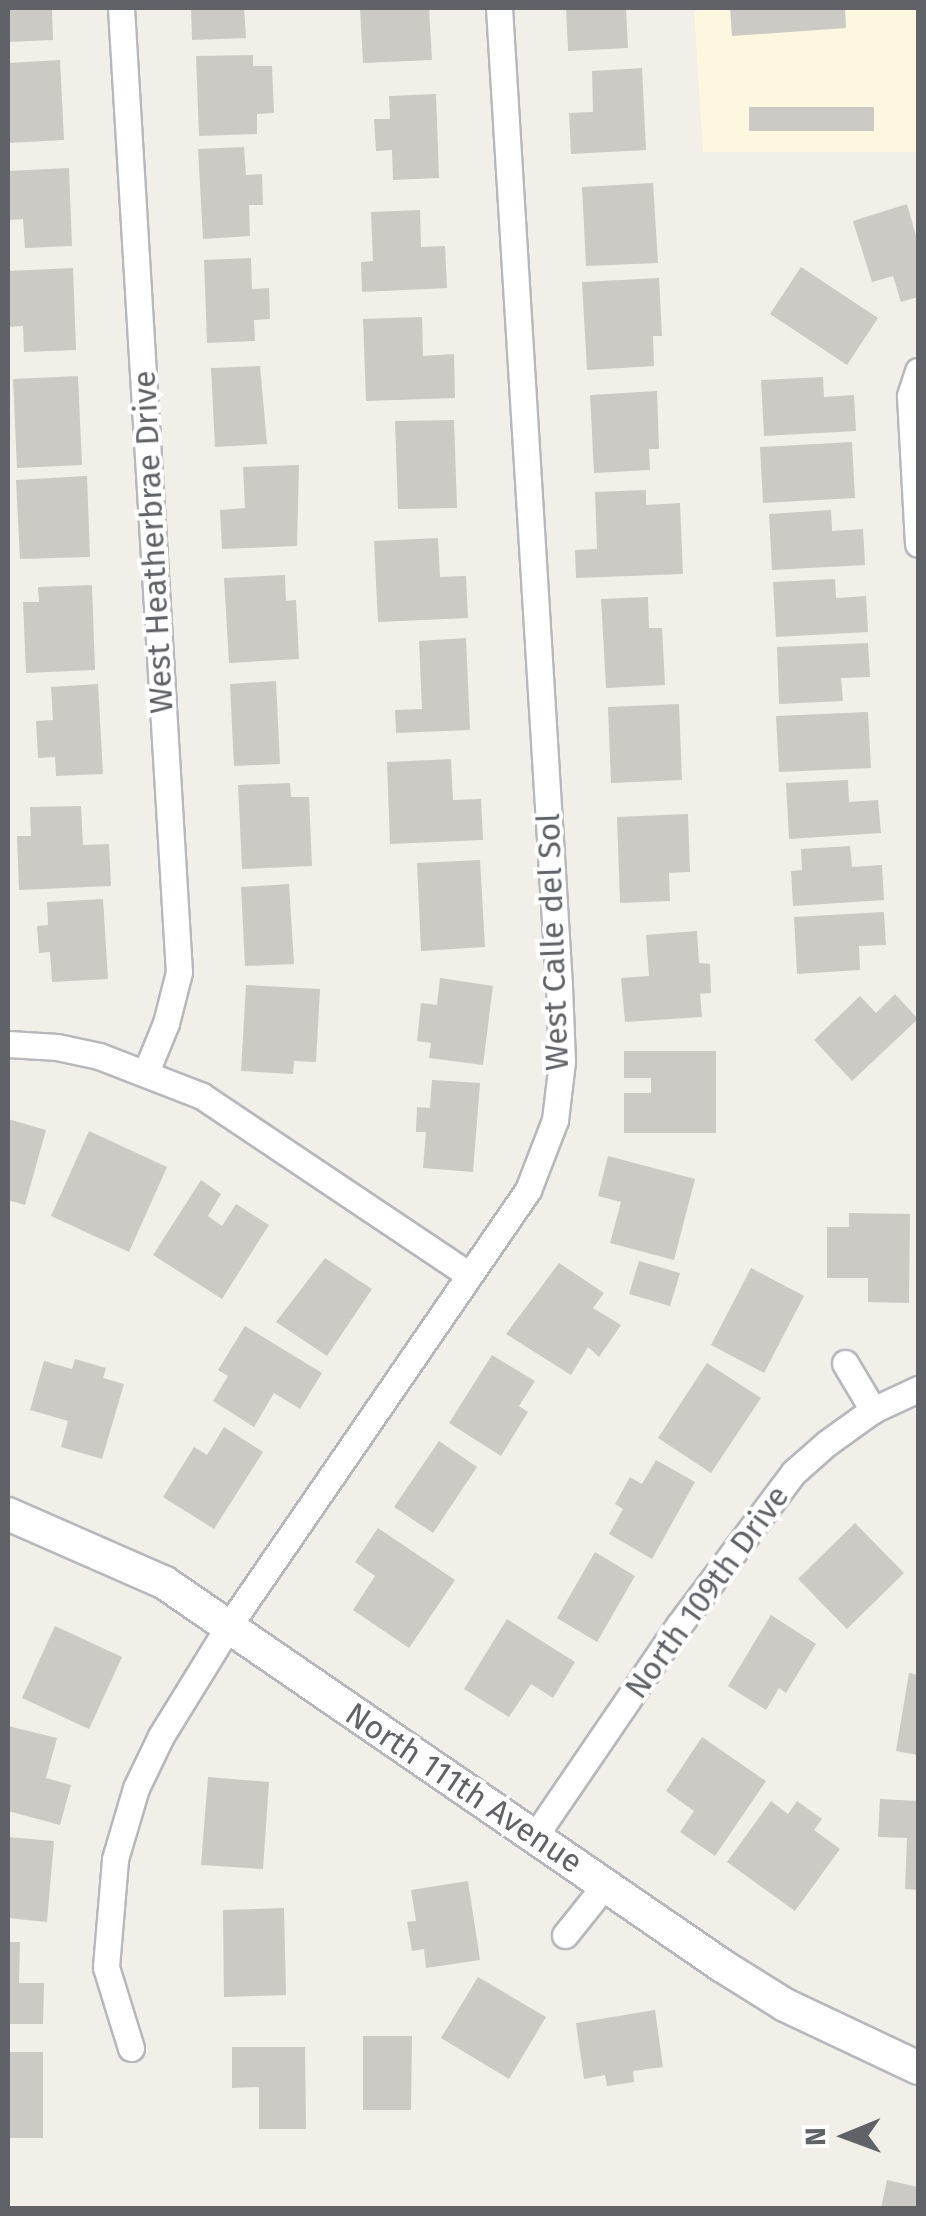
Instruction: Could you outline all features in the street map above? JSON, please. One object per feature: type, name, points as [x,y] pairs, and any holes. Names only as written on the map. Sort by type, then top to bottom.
[{"type":"street","name":"West Heatherbrae Drive","points":[[121,8],[179,972],[166,1023],[146,1072]]},
{"type":"street","name":"West Calle del Sol","points":[[132,2048],[106,1967],[115,1860],[136,1788],[161,1736],[228,1626],[528,1190],[555,1120],[562,1061],[498,8]]},
{"type":"street","points":[[918,370],[910,396],[918,544]]},
{"type":"street","points":[[8,1044],[58,1047],[146,1072],[240,1118],[469,1275]]},
{"type":"street","points":[[845,1363],[873,1410]]},
{"type":"street","name":"North 109th Drive","points":[[536,1836],[750,1528],[794,1472],[826,1442],[873,1410],[918,1389]]},
{"type":"street","name":"North 111th Avenue","points":[[8,1514],[164,1582],[785,2005],[918,2068]]},
{"type":"street","points":[[565,1934],[606,1885]]},
{"type":"shaded area","points":[[694,8],[918,8],[918,152],[703,152]]},
{"type":"building","points":[[8,8],[52,8],[53,40],[8,42]]},
{"type":"building","points":[[191,8],[244,8],[246,38],[192,40]]},
{"type":"building","points":[[360,8],[429,8],[432,60],[363,63]]},
{"type":"building","points":[[566,8],[626,8],[628,48],[568,51]]},
{"type":"building","points":[[730,8],[845,8],[846,28],[732,36]]},
{"type":"building","points":[[253,55],[253,66],[272,66],[274,113],[257,114],[257,134],[199,136],[196,56]]},
{"type":"building","points":[[60,60],[64,140],[8,143],[8,63]]},
{"type":"building","points":[[642,68],[646,150],[571,154],[569,113],[593,112],[592,71]]},
{"type":"building","points":[[436,94],[439,178],[393,180],[392,150],[376,151],[374,119],[390,119],[389,96]]},
{"type":"building","points":[[749,107],[874,107],[874,131],[749,131]]},
{"type":"building","points":[[244,147],[246,175],[262,174],[263,205],[249,205],[250,236],[203,239],[198,149]]},
{"type":"building","points":[[69,168],[72,246],[25,248],[23,219],[10,220],[8,171]]},
{"type":"building","points":[[653,183],[658,263],[586,266],[582,187]]},
{"type":"building","points":[[907,204],[918,243],[918,297],[901,302],[893,276],[872,282],[853,221]]},
{"type":"building","points":[[420,210],[421,247],[445,246],[447,288],[362,292],[361,262],[373,261],[371,212]]},
{"type":"building","points":[[251,258],[252,289],[269,288],[270,319],[254,320],[255,341],[207,343],[204,260]]},
{"type":"building","points":[[801,267],[878,318],[847,365],[770,314]]},
{"type":"building","points":[[73,268],[76,350],[24,352],[23,326],[8,327],[8,271]]},
{"type":"building","points":[[659,278],[662,336],[653,336],[654,366],[587,370],[582,282]]},
{"type":"building","points":[[422,317],[423,356],[454,354],[455,398],[366,401],[363,319]]},
{"type":"building","points":[[260,366],[267,444],[215,447],[211,368]]},
{"type":"building","points":[[78,376],[82,465],[17,468],[13,379]]},
{"type":"building","points":[[823,377],[824,397],[854,395],[856,431],[764,436],[761,380]]},
{"type":"building","points":[[657,391],[659,449],[649,449],[650,470],[594,473],[590,395]]},
{"type":"building","points":[[454,420],[457,508],[398,509],[395,421]]},
{"type":"building","points":[[852,442],[855,498],[763,503],[760,447]]},
{"type":"building","points":[[299,465],[297,546],[222,549],[220,510],[245,508],[243,467]]},
{"type":"building","points":[[87,476],[90,557],[20,559],[16,480]]},
{"type":"building","points":[[646,490],[646,505],[680,503],[683,574],[576,578],[575,550],[597,549],[595,492]]},
{"type":"building","points":[[831,510],[832,531],[863,529],[865,565],[772,570],[769,514]]},
{"type":"building","points":[[438,538],[440,577],[466,576],[468,618],[378,622],[374,541]]},
{"type":"building","points":[[285,575],[286,601],[296,600],[299,659],[229,663],[224,578]]},
{"type":"building","points":[[835,579],[836,598],[866,596],[868,632],[776,637],[773,582]]},
{"type":"building","points":[[92,585],[95,670],[26,673],[23,602],[39,602],[38,587]]},
{"type":"building","points":[[648,597],[649,628],[662,628],[665,685],[606,688],[601,599]]},
{"type":"building","points":[[466,638],[470,730],[396,733],[395,710],[422,709],[419,641]]},
{"type":"building","points":[[868,643],[870,677],[841,678],[843,701],[779,704],[777,647]]},
{"type":"building","points":[[276,681],[280,764],[234,766],[230,684]]},
{"type":"building","points":[[98,684],[103,774],[56,776],[55,757],[38,758],[36,721],[53,720],[51,687]]},
{"type":"building","points":[[679,704],[682,780],[611,783],[608,707]]},
{"type":"building","points":[[868,712],[871,768],[779,772],[776,716]]},
{"type":"building","points":[[451,759],[453,800],[481,799],[483,840],[390,844],[387,762]]},
{"type":"building","points":[[848,780],[849,802],[878,800],[881,833],[789,839],[786,783]]},
{"type":"building","points":[[290,783],[291,797],[309,797],[312,866],[242,869],[238,785]]},
{"type":"building","points":[[81,806],[83,845],[109,844],[111,886],[19,890],[17,836],[31,836],[30,807]]},
{"type":"building","points":[[688,814],[690,872],[669,873],[670,901],[620,903],[617,817]]},
{"type":"building","points":[[850,846],[852,867],[882,865],[884,900],[793,906],[791,871],[802,870],[801,849]]},
{"type":"building","points":[[480,860],[485,947],[421,951],[417,863]]},
{"type":"building","points":[[289,884],[294,964],[245,966],[241,887]]},
{"type":"building","points":[[103,899],[108,979],[52,982],[50,952],[39,953],[37,926],[48,925],[47,902]]},
{"type":"building","points":[[884,912],[886,945],[859,946],[860,970],[797,974],[794,917]]},
{"type":"building","points":[[697,931],[699,963],[710,964],[711,993],[700,994],[702,1017],[625,1022],[621,978],[649,976],[646,935]]},
{"type":"building","points":[[440,978],[493,986],[483,1065],[429,1058],[431,1043],[417,1041],[421,1003],[437,1005]]},
{"type":"building","points":[[246,985],[320,989],[316,1062],[294,1061],[293,1074],[241,1071]]},
{"type":"building","points":[[895,994],[918,1019],[852,1081],[814,1040],[860,996],[876,1013]]},
{"type":"building","points":[[624,1051],[716,1051],[716,1133],[624,1133],[624,1093],[651,1093],[651,1078],[624,1078]]},
{"type":"building","points":[[432,1080],[480,1083],[473,1172],[423,1168],[426,1132],[416,1132],[417,1107],[430,1108]]},
{"type":"building","points":[[8,1119],[46,1130],[25,1205],[8,1200]]},
{"type":"building","points":[[89,1131],[167,1167],[129,1252],[51,1216]]},
{"type":"building","points":[[608,1156],[695,1179],[674,1260],[610,1243],[621,1202],[598,1196]]},
{"type":"building","points":[[201,1180],[221,1194],[208,1216],[222,1226],[236,1204],[269,1225],[222,1299],[153,1255]]},
{"type":"building","points":[[849,1213],[910,1214],[909,1303],[868,1302],[868,1278],[827,1278],[827,1227],[849,1227]]},
{"type":"building","points":[[325,1258],[372,1289],[327,1356],[276,1322]]},
{"type":"building","points":[[639,1261],[680,1273],[670,1306],[629,1294]]},
{"type":"building","points":[[559,1263],[604,1293],[593,1308],[621,1325],[599,1357],[588,1347],[571,1375],[506,1334]]},
{"type":"building","points":[[751,1268],[804,1296],[764,1373],[711,1345]]},
{"type":"building","points":[[245,1326],[322,1373],[300,1409],[274,1393],[254,1427],[213,1401],[228,1376],[218,1370]]},
{"type":"building","points":[[492,1355],[535,1381],[519,1406],[528,1412],[501,1456],[449,1423]]},
{"type":"building","points":[[75,1359],[106,1368],[103,1378],[124,1384],[102,1459],[61,1447],[68,1421],[30,1410],[44,1361],[72,1369]]},
{"type":"building","points":[[707,1363],[761,1398],[711,1473],[658,1438]]},
{"type":"building","points":[[224,1427],[263,1452],[214,1529],[163,1497],[194,1447],[207,1455]]},
{"type":"building","points":[[439,1441],[477,1467],[433,1533],[394,1507]]},
{"type":"building","points":[[656,1460],[695,1482],[652,1559],[609,1534],[623,1509],[615,1504],[630,1477],[642,1484]]},
{"type":"building","points":[[855,1523],[904,1573],[847,1629],[798,1579]]},
{"type":"building","points":[[378,1528],[455,1580],[409,1648],[353,1610],[375,1576],[355,1562]]},
{"type":"building","points":[[595,1552],[635,1576],[597,1642],[557,1618]]},
{"type":"building","points":[[771,1615],[816,1644],[786,1693],[779,1688],[766,1710],[728,1686]]},
{"type":"building","points":[[507,1619],[575,1662],[553,1698],[531,1684],[509,1717],[464,1689]]},
{"type":"building","points":[[55,1626],[122,1657],[89,1729],[22,1698]]},
{"type":"building","points":[[909,1673],[918,1675],[918,1755],[896,1751]]},
{"type":"building","points":[[8,1726],[57,1738],[46,1778],[71,1785],[60,1825],[8,1811]]},
{"type":"building","points":[[702,1737],[766,1781],[715,1856],[680,1832],[694,1811],[666,1791]]},
{"type":"building","points":[[208,1777],[269,1782],[263,1869],[201,1865]]},
{"type":"building","points":[[880,1799],[918,1801],[918,1890],[905,1889],[907,1838],[878,1837]]},
{"type":"building","points":[[771,1801],[788,1814],[797,1801],[822,1819],[814,1830],[840,1849],[795,1911],[727,1862]]},
{"type":"building","points":[[8,1837],[54,1841],[47,1922],[8,1918]]},
{"type":"building","points":[[468,1881],[480,1960],[426,1968],[424,1949],[412,1951],[407,1922],[416,1921],[411,1890]]},
{"type":"building","points":[[284,1908],[286,1995],[224,1997],[223,1910]]},
{"type":"building","points":[[8,1942],[20,1942],[19,1983],[44,1983],[43,2024],[8,2024]]},
{"type":"building","points":[[478,1977],[546,2017],[509,2079],[441,2038]]},
{"type":"building","points":[[655,2010],[663,2067],[633,2071],[634,2082],[607,2086],[605,2075],[584,2079],[576,2023]]},
{"type":"building","points":[[363,2036],[412,2036],[411,2110],[363,2110]]},
{"type":"building","points":[[232,2047],[305,2047],[306,2129],[259,2129],[259,2087],[232,2088]]},
{"type":"building","points":[[8,2052],[43,2052],[43,2138],[8,2138]]},
{"type":"building","points":[[887,2180],[918,2187],[918,2208],[881,2208]]}]
